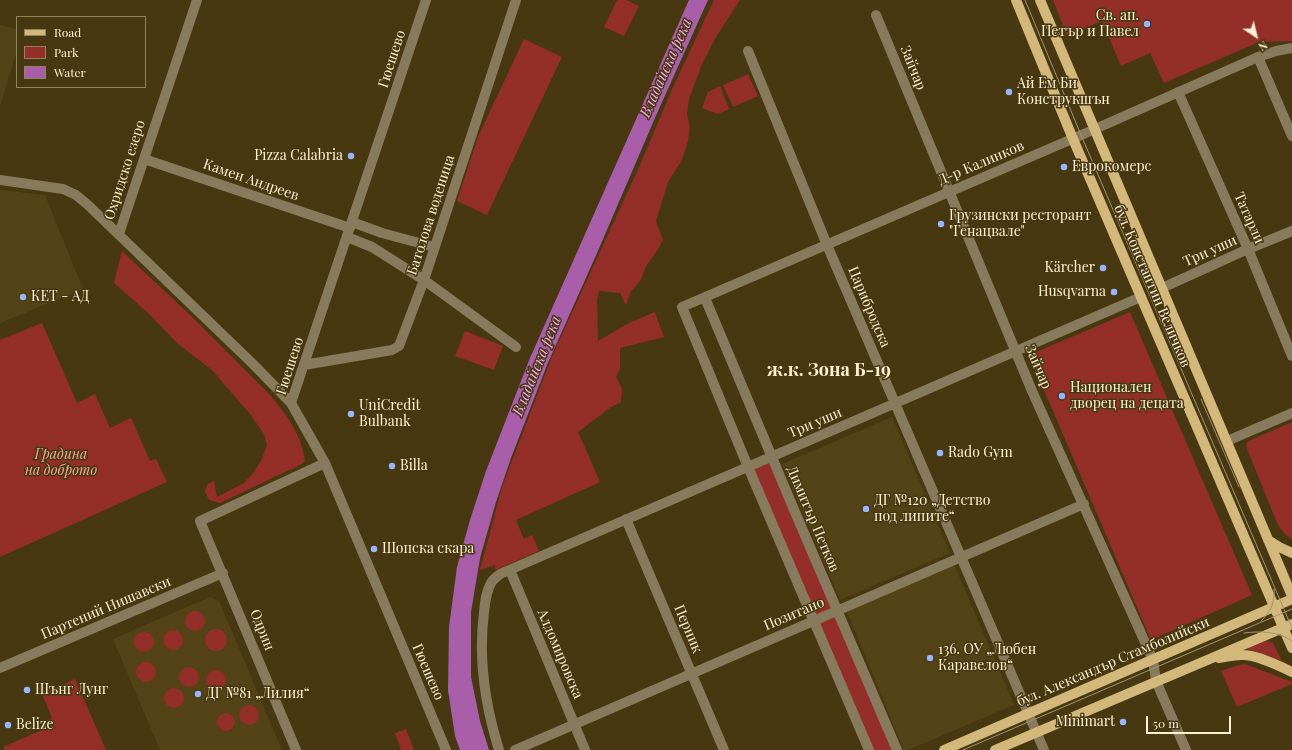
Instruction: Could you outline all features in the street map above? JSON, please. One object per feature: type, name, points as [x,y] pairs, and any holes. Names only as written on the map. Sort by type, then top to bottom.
[{"type":"main road","name":"бул. Константин Величков","points":[[1016,0],[1274,607],[1288,626],[1292,648]]},
{"type":"main road","name":"бул. Константин Величков","points":[[1040,0],[1292,596]]},
{"type":"main road","points":[[1268,540],[1292,553]]},
{"type":"main road","name":"бул. Александър Стамболийски","points":[[944,750],[1292,599]]},
{"type":"main road","points":[[994,750],[1288,626]]},
{"type":"main road","points":[[1204,661],[1242,655],[1254,656],[1292,672]]},
{"type":"street","name":"Охридско езеро","points":[[196,0],[119,234],[291,403]]},
{"type":"street","name":"Гюешево","points":[[426,0],[291,403],[324,463],[446,750]]},
{"type":"street","name":"Батолова воденица","points":[[304,365],[396,349],[401,342],[424,280],[516,0]]},
{"type":"street","name":"Зайчар","points":[[876,15],[1032,391],[1084,504],[1152,660],[1156,681],[1186,750]]},
{"type":"street","name":"Д-р Калинков","points":[[748,467],[682,308],[1074,139],[1258,57],[1292,48]]},
{"type":"street","name":"Царибродска","points":[[748,51],[827,245],[1044,750]]},
{"type":"street","points":[[1258,57],[1292,136]]},
{"type":"street","name":"Татарли","points":[[1178,92],[1248,249],[1292,356]]},
{"type":"street","name":"Камен Андреев","points":[[144,159],[350,229],[372,247],[424,280],[516,347]]},
{"type":"street","points":[[0,180],[63,189],[76,195],[119,234]]},
{"type":"street","points":[[350,229],[382,233],[434,247]]},
{"type":"street","name":"Три уши","points":[[1162,288],[1248,249],[1292,232]]},
{"type":"street","name":"Три уши","points":[[499,750],[485,690],[481,640],[488,590],[492,581],[500,574],[1141,297]]},
{"type":"street","name":"Димитър Петков","points":[[705,298],[897,750]]},
{"type":"street","points":[[1227,440],[1292,413]]},
{"type":"street","name":"Одрин","points":[[296,750],[200,521],[324,463]]},
{"type":"street","points":[[748,467],[869,750]]},
{"type":"street","name":"Позитано","points":[[515,750],[1084,504]]},
{"type":"street","name":"Перник","points":[[626,519],[724,750]]},
{"type":"street","name":"Алдомировска","points":[[510,570],[584,750]]},
{"type":"street","name":"Партений Нишавски","points":[[0,668],[223,573]]},
{"type":"shaded area","points":[[0,25],[16,29],[16,54],[0,106]]},
{"type":"shaded area","points":[[0,190],[45,195],[83,289],[0,323]]},
{"type":"shaded area","name":"ДГ №120 „Детство под липите“","points":[[892,417],[950,553],[840,600],[782,464]]},
{"type":"shaded area","name":"136. ОУ „Любен Каравелов“","points":[[954,564],[1014,705],[908,750],[904,750],[847,612]]},
{"type":"shaded area","name":"ДГ №81 „Лилия“","points":[[210,597],[219,601],[282,750],[160,750],[113,639]]},
{"type":"green space","points":[[617,0],[626,0],[639,6],[624,36],[604,27]]},
{"type":"green space","points":[[714,0],[740,0],[716,37],[702,64],[689,99],[687,114],[690,127],[688,141],[682,160],[668,182],[656,221],[663,240],[646,266],[641,280],[631,291],[626,305],[620,293],[599,291],[597,300],[598,341],[631,322],[655,312],[664,337],[620,348],[620,369],[616,377],[622,389],[621,402],[611,407],[578,432],[600,482],[516,520],[524,539],[532,535],[539,551],[495,570],[495,565],[480,570],[502,487],[553,354],[640,165],[673,87]]},
{"type":"green space","points":[[1053,0],[1292,0],[1292,41],[1259,42],[1164,83],[1150,53],[1121,66],[1102,21],[1067,36]]},
{"type":"green space","points":[[524,39],[562,57],[487,215],[457,201],[478,137]]},
{"type":"green space","points":[[748,74],[758,96],[733,107],[723,85]]},
{"type":"green space","points":[[720,86],[729,109],[718,114],[702,108],[708,92]]},
{"type":"green space","points":[[122,251],[189,314],[276,402],[292,425],[301,443],[305,461],[302,464],[220,503],[209,500],[205,491],[208,484],[214,481],[217,497],[244,483],[254,472],[262,459],[267,445],[264,434],[250,414],[212,370],[178,344],[148,313],[114,283]]},
{"type":"green space","points":[[1130,312],[1252,595],[1151,640],[1029,355]]},
{"type":"green space","name":"Градина на доброто","points":[[42,323],[77,403],[95,394],[110,428],[131,418],[150,461],[156,459],[167,482],[0,557],[0,340]]},
{"type":"green space","points":[[465,331],[503,346],[494,370],[455,356]]},
{"type":"green space","points":[[1292,422],[1292,539],[1285,534],[1277,523],[1246,446],[1248,441]]},
{"type":"green space","points":[[772,457],[897,750],[869,750],[748,467]]},
{"type":"green space","points":[[195,611],[202,614],[205,621],[202,628],[195,631],[188,628],[185,621],[188,614]]},
{"type":"green space","points":[[216,629],[220,630],[226,636],[226,644],[220,650],[216,651],[212,650],[206,644],[205,640],[206,636],[212,630]]},
{"type":"green space","points":[[173,630],[180,633],[183,640],[180,647],[173,650],[166,647],[163,640],[166,633]]},
{"type":"green space","points":[[144,632],[151,635],[154,642],[151,649],[144,652],[137,649],[134,642],[137,635]]},
{"type":"green space","points":[[1267,641],[1273,643],[1282,661],[1247,649],[1259,642]]},
{"type":"green space","points":[[146,662],[153,665],[156,672],[153,679],[146,682],[139,679],[136,672],[139,665]]},
{"type":"green space","points":[[1245,664],[1292,682],[1292,684],[1237,707],[1221,671]]},
{"type":"green space","points":[[189,667],[196,670],[199,677],[196,684],[189,687],[182,684],[179,677],[182,670]]},
{"type":"green space","points":[[216,670],[223,673],[226,680],[223,687],[216,690],[209,687],[206,680],[209,673]]},
{"type":"green space","points":[[75,679],[106,750],[5,750],[3,747],[44,729],[41,723],[52,718],[42,694]]},
{"type":"green space","points":[[174,688],[181,691],[184,698],[181,705],[174,708],[167,705],[164,698],[167,691]]},
{"type":"green space","points":[[249,705],[256,708],[259,715],[256,722],[249,725],[242,722],[239,715],[242,708]]},
{"type":"green space","points":[[226,713],[232,716],[235,722],[232,728],[226,731],[220,728],[217,722],[220,716]]},
{"type":"green space","points":[[406,729],[414,750],[401,750],[395,733]]},
{"type":"water","name":"Владайска река","points":[[689,0],[708,0],[547,365],[511,458],[496,502],[480,558],[471,612],[471,677],[480,721],[489,750],[460,750],[455,736],[448,690],[449,627],[457,567],[470,520],[486,471],[530,358]]},
{"type":"tram line","points":[[1025,0],[1081,135],[1292,628]]},
{"type":"tram line","points":[[1201,399],[1239,487]]},
{"type":"tram line","points":[[1261,621],[1272,606],[1274,589]]},
{"type":"tram line","points":[[963,750],[1292,609]]},
{"type":"tram line","points":[[1244,633],[1269,632],[1281,635],[1292,641]]},
{"type":"place","name":"Св. ап. Петър и Павел","points":[[1147,24]]},
{"type":"place","name":"Ай Ем Би Конструкшън","points":[[1009,92]]},
{"type":"place","name":"Pizza Calabria","points":[[351,156]]},
{"type":"place","name":"Еврокомерс","points":[[1064,167]]},
{"type":"place","name":"Грузински ресторант \"Генацвале\"","points":[[941,224]]},
{"type":"place","name":"Kärcher","points":[[1103,268]]},
{"type":"place","name":"Husqvarna","points":[[1114,292]]},
{"type":"place","name":"КЕТ - АД","points":[[23,297]]},
{"type":"place","name":"Национален дворец на децата","points":[[1062,396]]},
{"type":"place","name":"UniCredit Bulbank","points":[[351,414]]},
{"type":"place","name":"Rado Gym","points":[[940,453]]},
{"type":"place","name":"Billa","points":[[392,466]]},
{"type":"place","name":"ДГ №120 „Детство под липите“","points":[[866,509]]},
{"type":"place","name":"Шопска скара","points":[[374,549]]},
{"type":"place","name":"136. ОУ „Любен Каравелов“","points":[[930,658]]},
{"type":"place","name":"Шънг Лунг","points":[[27,690]]},
{"type":"place","name":"ДГ №81 „Лилия“","points":[[198,694]]},
{"type":"place","name":"Minimart","points":[[1123,722]]},
{"type":"place","name":"Belize","points":[[8,725]]},
{"type":"district","name":"ж.к. Зона Б-19","points":[[829,370]]}]
